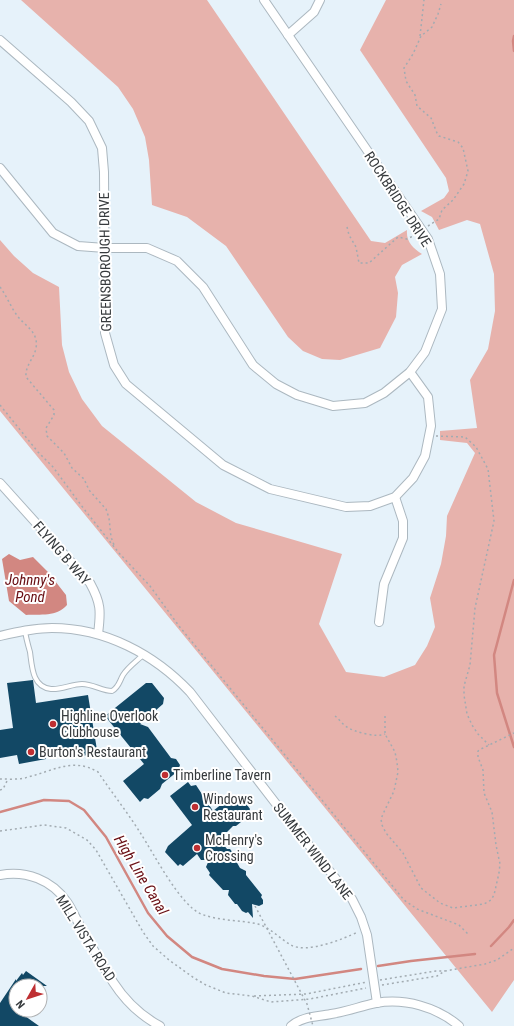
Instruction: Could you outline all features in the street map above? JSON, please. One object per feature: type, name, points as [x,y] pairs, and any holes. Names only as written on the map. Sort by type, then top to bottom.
[{"type":"street","name":"ROCKBRIDGE DRIVE","points":[[0,168],[53,233],[78,246],[105,248],[147,248],[178,261],[203,287],[253,365],[276,384],[297,395],[333,406],[365,403],[384,393],[410,372],[426,352],[442,309],[440,274],[428,239],[264,0]]},
{"type":"street","points":[[288,36],[314,12],[320,0]]},
{"type":"street","name":"GREENSBOROUGH DRIVE","points":[[0,40],[71,102],[89,121],[102,148],[104,172],[105,333],[114,365],[126,384],[223,465],[270,489],[346,507],[370,506],[395,497],[413,478],[425,456],[431,426],[428,396],[410,372]]},
{"type":"street","name":"FLYING B WAY","points":[[0,483],[90,582],[96,594],[100,609],[98,634]]},
{"type":"street","points":[[379,622],[384,584],[403,538],[403,521],[395,497]]},
{"type":"street","name":"SUMMER WIND LANE","points":[[0,636],[25,630],[52,628],[73,629],[98,634],[128,645],[162,666],[177,678],[190,692],[280,809],[352,899],[361,917],[367,935],[378,983],[377,1003]]},
{"type":"street","name":"MILL VISTA ROAD","points":[[0,875],[16,873],[29,875],[52,886],[67,902],[114,983],[137,1010],[151,1022],[160,1026]]},
{"type":"street","points":[[291,1026],[307,1017],[331,1014],[377,1003],[420,1005],[443,1015],[460,1026]]},
{"type":"lane","points":[[25,630],[33,672],[38,682],[47,688],[53,689],[84,684],[107,691],[112,691],[119,685],[123,676],[128,670],[144,654]]},
{"type":"path","points":[[420,40],[424,0]]},
{"type":"path","points":[[347,227],[349,235],[356,247],[359,263],[369,263],[398,237],[406,239],[422,231],[439,219],[442,210],[453,200],[464,184],[468,171],[463,148],[458,142],[443,138],[436,133],[431,118],[417,106],[415,95],[406,81],[404,68],[424,32],[432,27],[441,4]]},
{"type":"path","points":[[0,287],[17,315],[32,330],[36,339],[36,349],[26,371],[26,377],[54,410],[54,415],[46,428],[47,436],[64,453],[72,468],[84,479],[89,490],[106,509],[109,518],[111,537],[116,548]]},
{"type":"path","points":[[0,405],[38,452],[53,467],[84,509],[150,586],[184,632],[404,900],[416,909],[459,925],[468,934]]},
{"type":"path","points":[[429,435],[465,437],[476,447],[488,469],[494,521],[474,608],[470,665],[464,686],[464,705],[472,725],[478,734],[489,745]]},
{"type":"path","points":[[335,716],[346,726],[356,731],[374,736],[381,736],[385,734]]},
{"type":"path","points":[[385,716],[385,734],[394,752],[398,772],[394,791],[383,814],[382,825],[386,833],[403,853],[421,888],[440,903],[453,908],[484,904],[491,900],[494,895],[500,864],[492,812],[484,793],[483,770],[477,754],[478,751],[514,733]]},
{"type":"path","points":[[0,779],[28,777],[54,768],[71,765],[88,766],[98,772],[141,834],[168,878],[185,901],[200,913],[234,921],[259,924],[274,932],[293,946],[302,948],[336,942],[360,932]]},
{"type":"path","points":[[0,790],[3,789],[8,779]]},
{"type":"path","points":[[0,831],[44,824],[66,828],[87,840],[96,850],[143,932],[153,946],[194,978],[206,985],[226,993],[252,996],[306,994],[437,976],[445,971]]},
{"type":"path","points":[[255,906],[307,1004],[313,1026]]},
{"type":"path","points":[[378,983],[436,971],[445,971],[485,964],[497,960],[514,948]]},
{"type":"path","points":[[252,996],[272,1002],[310,999],[366,988]]},
{"type":"shaded area","points":[[21,0],[207,0],[371,241],[385,243],[407,230],[409,241],[422,254],[402,265],[395,277],[398,293],[396,317],[380,348],[340,360],[322,359],[303,351],[288,337],[226,246],[187,217],[152,205],[149,160],[145,137],[133,109],[118,87]]},
{"type":"shaded area","points":[[386,0],[514,0],[514,980],[492,1012],[0,411],[0,240],[14,256],[33,273],[59,287],[62,345],[69,372],[82,399],[102,426],[196,502],[236,523],[342,554],[319,624],[346,672],[384,677],[415,665],[427,646],[435,627],[430,598],[441,564],[446,536],[447,516],[475,453],[467,443],[440,440],[440,431],[477,428],[470,380],[488,349],[495,311],[494,274],[480,224],[467,220],[439,230],[432,217],[421,211],[444,198],[449,191],[446,178],[360,50]]},
{"type":"water","name":"Johnny's Pond","points":[[9,554],[20,560],[33,557],[48,572],[66,595],[67,605],[63,609],[53,613],[26,615],[9,601],[2,559]]},
{"type":"building","name":"Highline Overlook Clubhouse","points":[[33,680],[36,703],[88,695],[97,750],[95,751],[95,754],[75,757],[75,755],[72,755],[71,752],[46,756],[46,759],[19,764],[17,755],[0,758],[0,730],[13,728],[7,683]]},
{"type":"building","points":[[146,683],[152,683],[164,698],[163,704],[140,724],[148,727],[171,758],[176,759],[180,765],[178,771],[162,784],[160,789],[148,799],[144,798],[140,802],[123,781],[144,764],[105,716]]},
{"type":"building","name":"McHenry's Crossing","points":[[188,782],[191,786],[196,785],[213,811],[233,795],[236,796],[239,794],[250,809],[246,818],[236,826],[233,826],[227,832],[224,832],[218,838],[237,858],[236,861],[240,868],[246,871],[246,875],[262,895],[261,897],[263,904],[259,906],[252,904],[253,918],[248,912],[246,913],[242,911],[237,904],[235,904],[228,895],[229,890],[223,890],[209,875],[210,873],[206,867],[209,860],[201,860],[197,854],[183,866],[180,864],[178,866],[165,852],[168,846],[192,825],[170,796]]},
{"type":"building","points":[[26,971],[36,978],[18,978],[22,973],[23,975]]},
{"type":"building","points":[[8,991],[8,1018],[28,1018],[39,1026],[0,1026],[0,1003]]},
{"type":"waterway","name":"High Line Canal","points":[[514,36],[514,51]]},
{"type":"waterway","name":"High Line Canal","points":[[514,580],[494,655],[497,693],[514,747]]},
{"type":"waterway","name":"High Line Canal","points":[[0,812],[44,800],[69,801],[84,810],[106,837],[148,913],[167,936],[192,957],[222,969],[264,976],[295,979],[361,969]]},
{"type":"waterway","name":"High Line Canal","points":[[491,946],[514,920]]},
{"type":"waterway","name":"High Line Canal","points":[[378,966],[475,954]]},
{"type":"place","name":"Highline Overlook Clubhouse","points":[[53,724]]},
{"type":"place","name":"Burton's Restaurant","points":[[31,752]]},
{"type":"place","name":"Timberline Tavern","points":[[165,775]]},
{"type":"place","name":"Windows Restaurant","points":[[195,807]]},
{"type":"place","name":"McHenry's Crossing","points":[[197,848]]}]
